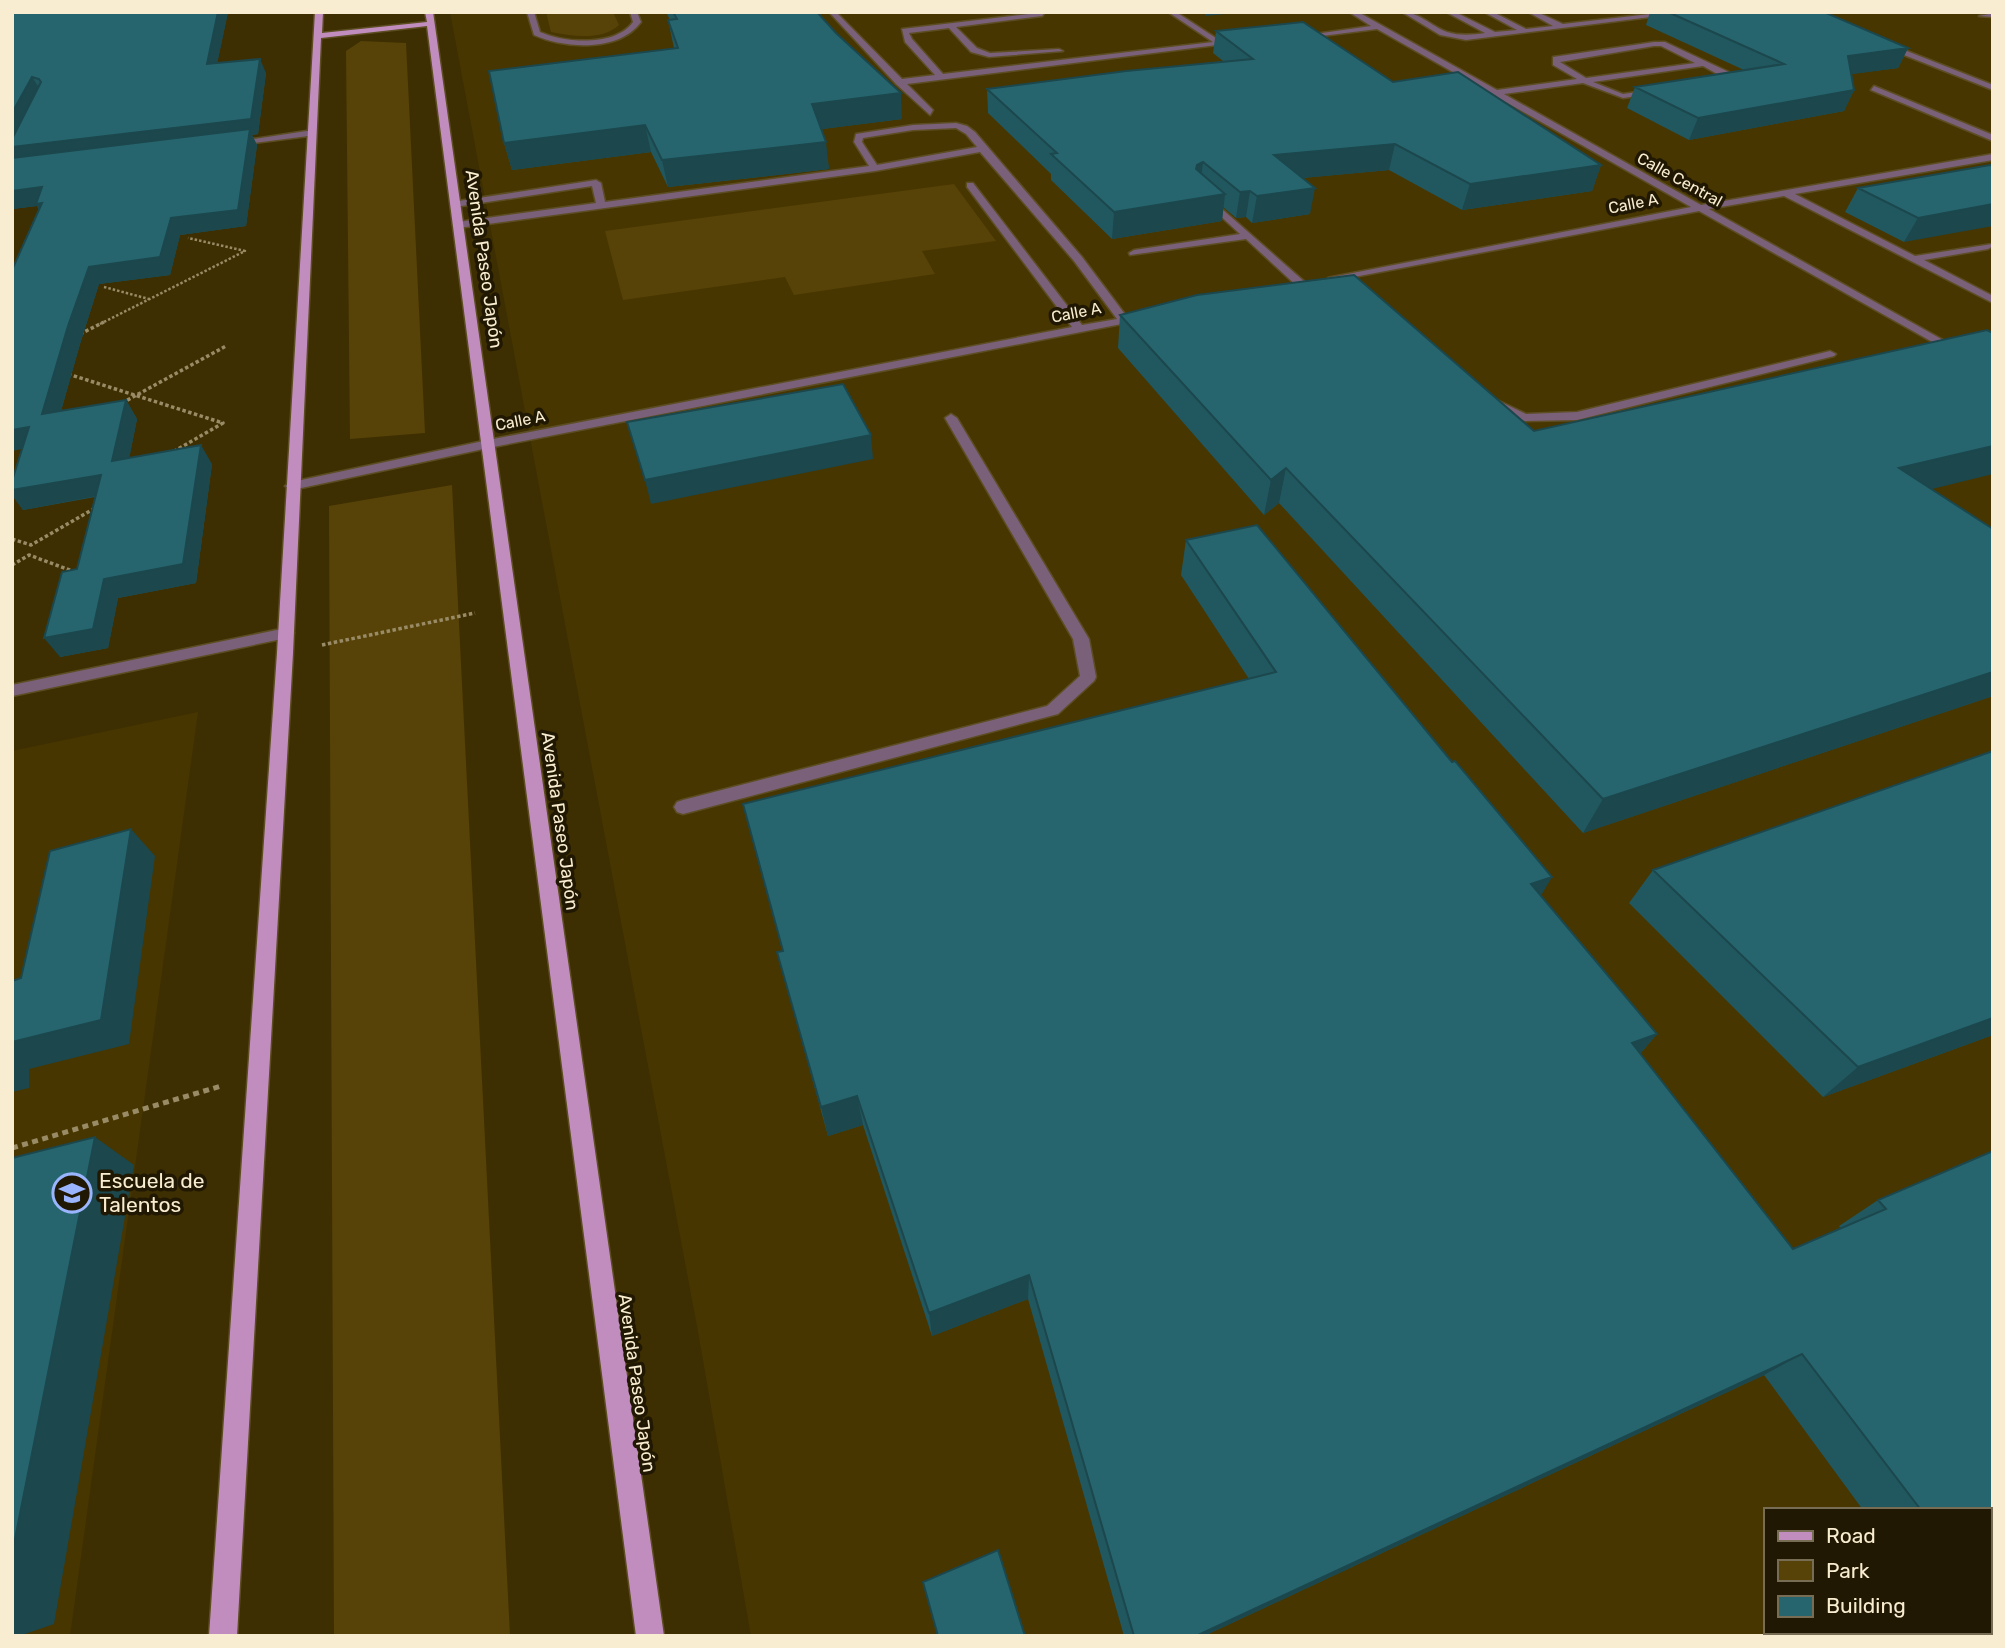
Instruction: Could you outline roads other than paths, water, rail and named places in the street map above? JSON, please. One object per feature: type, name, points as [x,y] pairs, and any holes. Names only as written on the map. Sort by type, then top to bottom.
[{"type":"main road","points":[[223,1636],[285,653],[319,12]]},
{"type":"main road","points":[[317,36],[429,18]]},
{"type":"main road","name":"Avenida Paseo Japón","points":[[429,18],[650,1636]]},
{"type":"street","points":[[530,12],[537,33],[554,41],[569,42],[603,40],[629,32],[636,27],[633,12]]},
{"type":"street","points":[[832,12],[930,112]]},
{"type":"street","points":[[1171,12],[1219,44]]},
{"type":"street","name":"Calle Central","points":[[1352,12],[1993,373]]},
{"type":"street","points":[[1405,12],[1454,37],[1496,36],[1688,12]]},
{"type":"street","points":[[1449,12],[1496,36]]},
{"type":"street","points":[[1487,12],[1527,32]]},
{"type":"street","points":[[1531,12],[1563,28]]},
{"type":"street","points":[[1611,12],[1627,20]]},
{"type":"street","points":[[941,78],[908,40],[905,31],[1042,14]]},
{"type":"street","points":[[1983,16],[1993,15]]},
{"type":"street","points":[[1581,18],[1593,24]]},
{"type":"street","points":[[949,24],[974,50],[989,55],[1059,51]]},
{"type":"street","points":[[1286,39],[1378,27]]},
{"type":"street","points":[[1869,38],[1993,88]]},
{"type":"street","points":[[899,82],[1219,44],[1232,45]]},
{"type":"street","points":[[1662,44],[1730,76],[1730,81],[1623,96],[1585,81],[1556,63],[1556,59],[1662,44]]},
{"type":"street","points":[[1496,93],[1703,64]]},
{"type":"street","points":[[1874,88],[1993,138]]},
{"type":"street","points":[[875,168],[858,142],[859,136],[961,126],[970,131],[982,149],[1078,259],[1124,320]]},
{"type":"street","points":[[214,145],[313,134]]},
{"type":"street","points":[[458,225],[875,168],[982,149]]},
{"type":"street","name":"Calle A","points":[[1288,288],[1347,281],[1700,208],[1993,157]]},
{"type":"street","points":[[454,204],[596,183],[601,205]]},
{"type":"street","points":[[970,185],[1079,329]]},
{"type":"street","points":[[1200,193],[1302,285]]},
{"type":"street","points":[[1785,193],[1993,300]]},
{"type":"street","points":[[1134,253],[1248,236]]},
{"type":"street","points":[[1914,259],[1988,246]]},
{"type":"street","name":"Calle A","points":[[292,486],[488,444],[1151,315]]},
{"type":"street","points":[[1489,398],[1510,415],[1540,419],[1577,416],[1830,354]]},
{"type":"street","points":[[683,807],[1052,710],[1088,677],[1081,639],[951,418]]},
{"type":"street","points":[[12,691],[286,633]]},
{"type":"place","name":"Escuela de Talentos","points":[[72,1193]]}]
